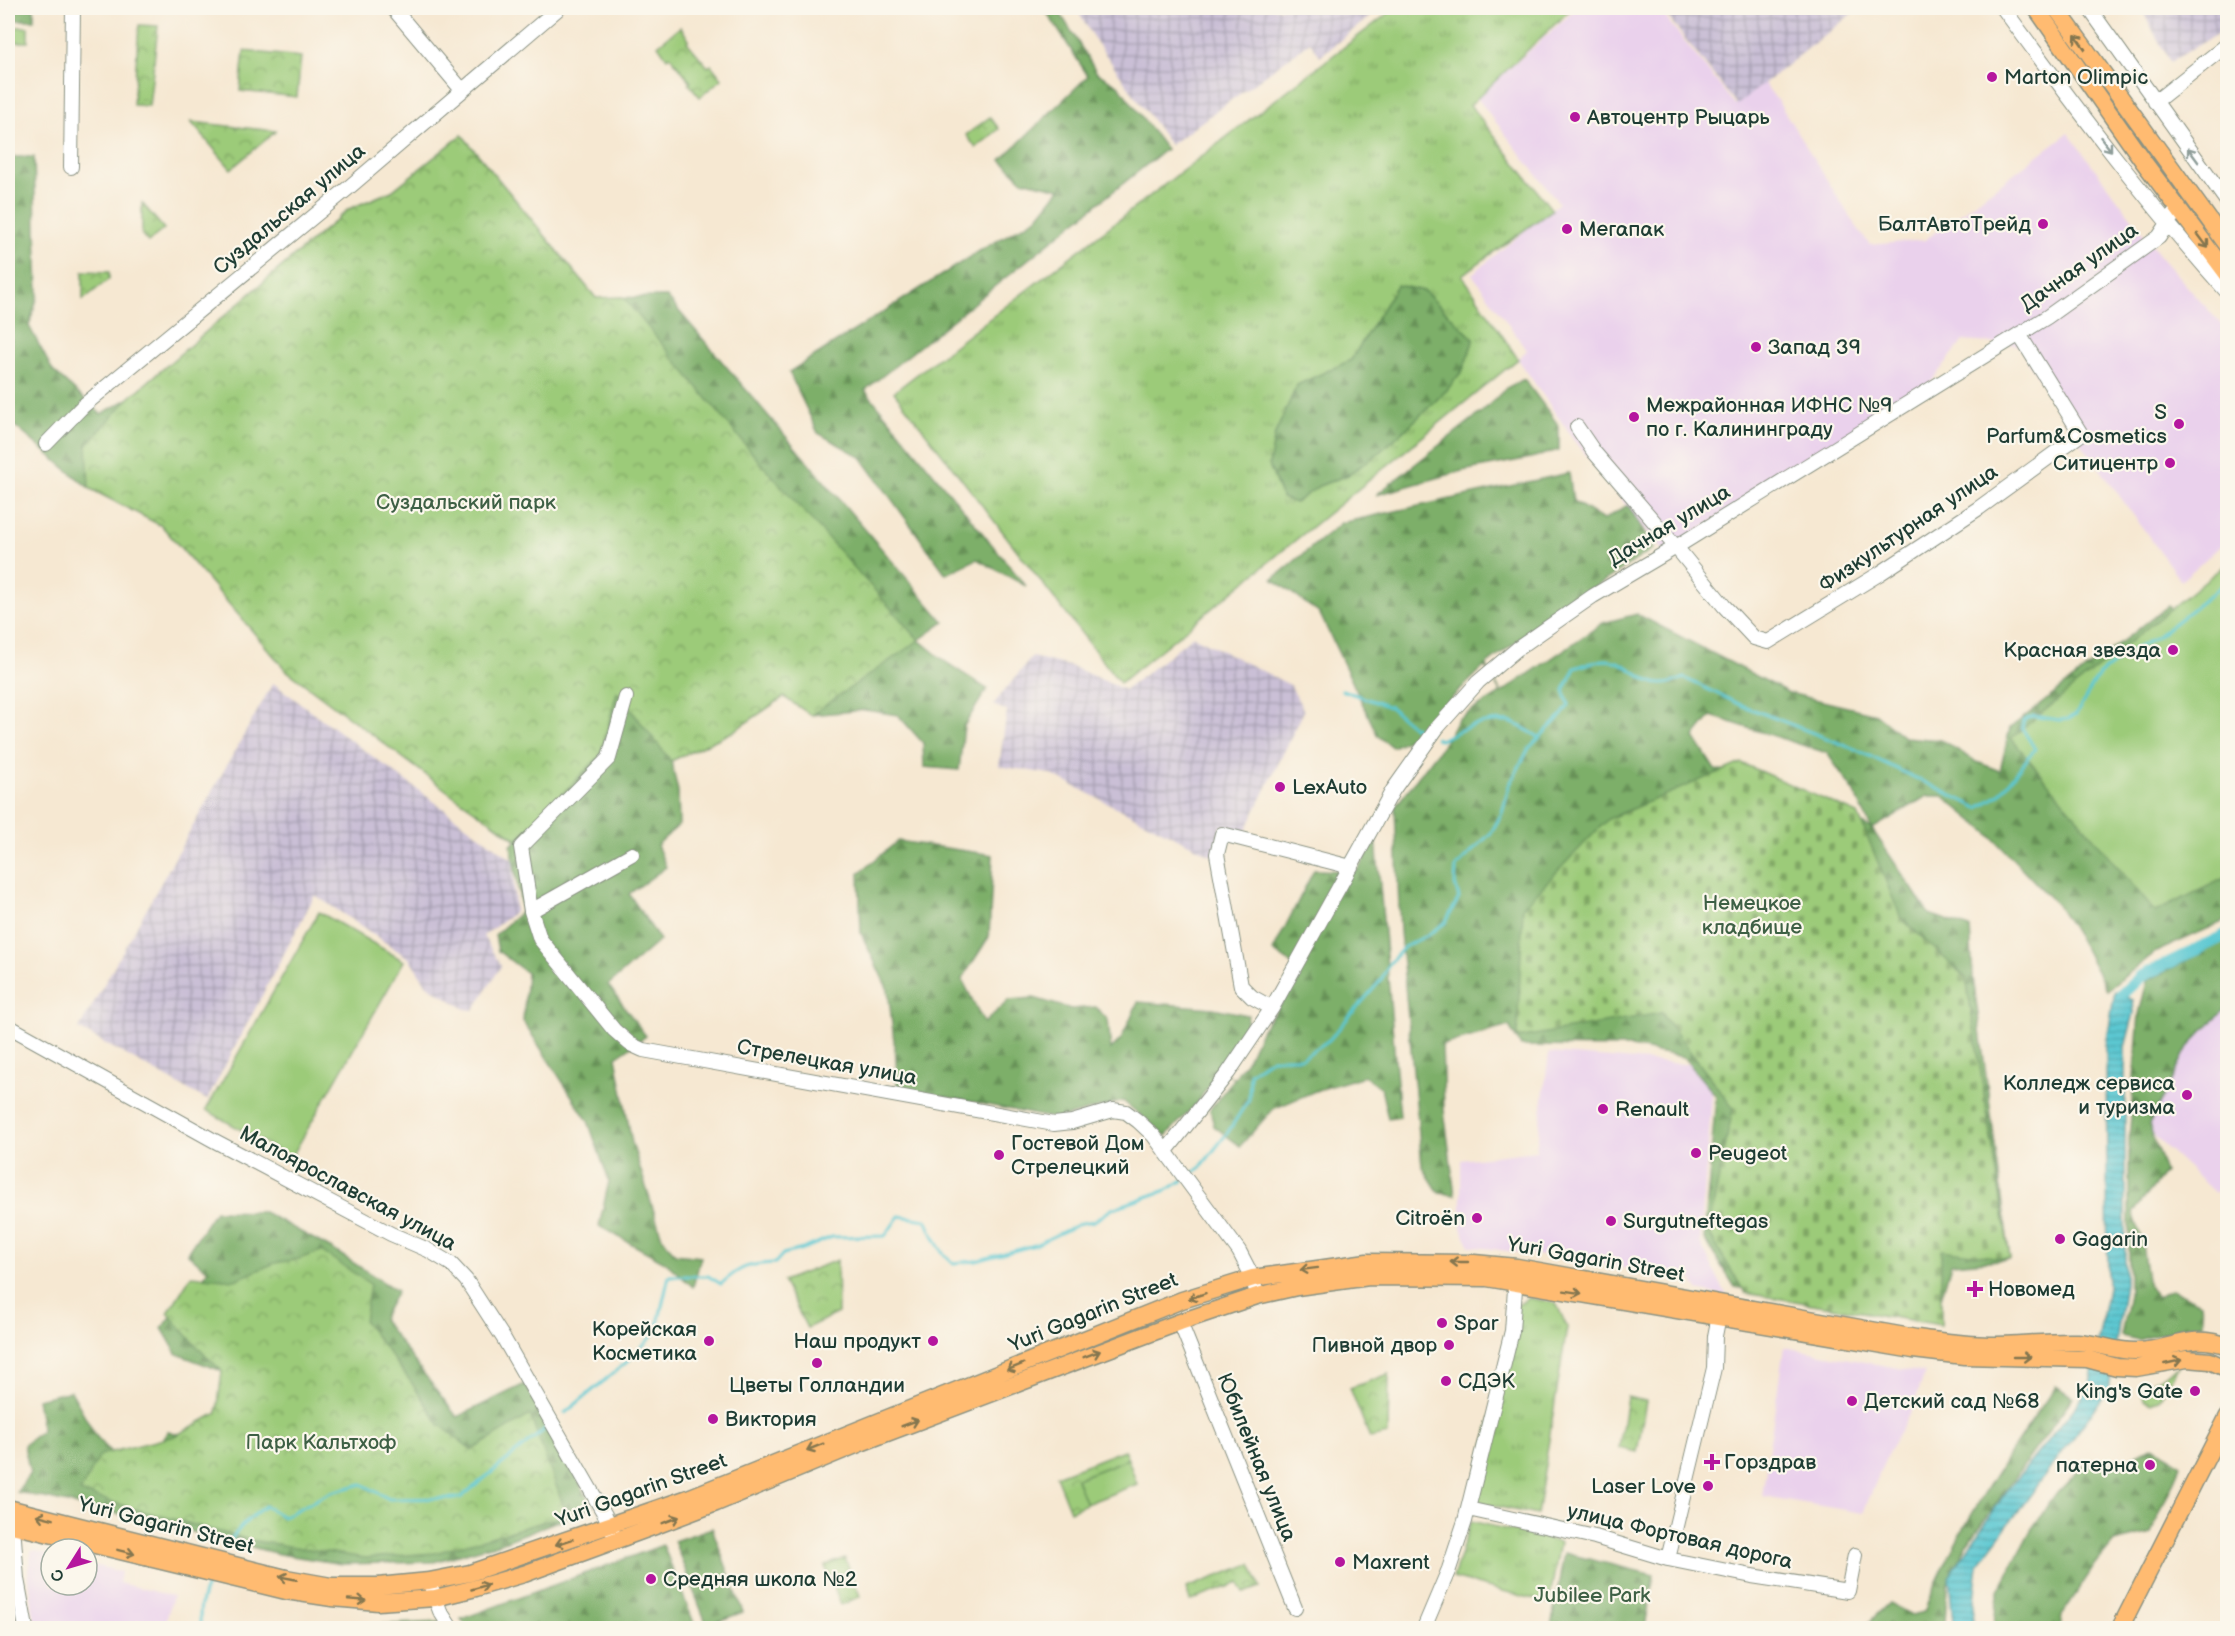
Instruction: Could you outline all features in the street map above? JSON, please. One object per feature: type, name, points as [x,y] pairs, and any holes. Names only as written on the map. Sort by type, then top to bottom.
[{"type":"main road","points":[[2036,8],[2228,275]]},
{"type":"main road","points":[[2056,8],[2228,246]]},
{"type":"main road","name":"Yuri Gagarin Street","points":[[10,1524],[286,1592],[378,1602],[435,1598],[524,1574],[688,1498],[1182,1300],[1277,1273],[1367,1262],[1474,1263],[1516,1274],[1719,1316],[1947,1354],[2088,1351]]},
{"type":"main road","name":"Yuri Gagarin Street","points":[[8,1508],[286,1578],[331,1586],[378,1586],[429,1581],[470,1573],[716,1503],[863,1442],[1180,1322],[1257,1296],[1288,1288],[1370,1277],[1466,1277],[1516,1274],[1916,1338],[2088,1351],[2152,1367],[2187,1359],[2210,1361],[2228,1369]]},
{"type":"main road","name":"Yuri Gagarin Street","points":[[2120,1359],[2191,1340],[2215,1341],[2228,1346]]},
{"type":"main road","points":[[2120,1629],[2228,1416]]},
{"type":"street","points":[[71,167],[72,8]]},
{"type":"street","points":[[393,8],[462,90]]},
{"type":"street","name":"Суздальская улица","points":[[46,444],[83,406],[347,189],[559,8]]},
{"type":"street","points":[[2003,8],[2169,225],[2228,293]]},
{"type":"street","points":[[2089,8],[2228,203]]},
{"type":"street","points":[[2155,102],[2228,44]]},
{"type":"street","name":"Дачная улица","points":[[1272,1008],[1393,790],[1437,728],[1478,682],[1517,649],[1609,586],[1676,547],[2047,317],[2159,237],[2178,208]]},
{"type":"street","name":"Физкультурная улица","points":[[1676,547],[1724,606],[1754,638],[1762,642],[1775,640],[1979,508],[2081,434],[2019,334]]},
{"type":"street","points":[[1576,427],[1594,452],[1676,547]]},
{"type":"street","name":"Стрелецкая улица","points":[[626,697],[609,758],[521,847],[531,911],[540,939],[614,1030],[630,1044],[643,1050],[1054,1124],[1072,1122],[1113,1110],[1126,1112],[1154,1136],[1239,1251],[1253,1278],[1257,1296]]},
{"type":"street","points":[[1166,1151],[1228,1073],[1272,1008],[1252,997],[1241,986],[1217,854],[1222,834],[1351,867]]},
{"type":"street","points":[[531,911],[632,854]]},
{"type":"street","name":"Малоярославская улица","points":[[8,1026],[223,1145],[451,1264],[466,1280],[504,1339],[613,1533]]},
{"type":"street","points":[[1424,1629],[1449,1569],[1468,1509],[1512,1331],[1516,1274]]},
{"type":"street","points":[[1668,1558],[1714,1368],[1715,1336],[1719,1316]]},
{"type":"street","name":"Юбилейная улица","points":[[1180,1322],[1295,1608]]},
{"type":"street","name":"улица Фортовая дорога","points":[[1468,1509],[1595,1537],[1668,1558],[1752,1576],[1848,1592],[1855,1555]]},
{"type":"street","points":[[10,1524],[26,1629]]},
{"type":"street","points":[[429,1581],[451,1629]]},
{"type":"shaded area","points":[[1076,8],[1381,8],[1320,56],[1310,42],[1170,145],[1093,37]]},
{"type":"shaded area","points":[[1577,8],[1658,8],[1735,105],[1764,83],[1870,245],[1925,240],[2068,133],[2161,257],[2227,331],[2227,540],[2181,581],[2069,426],[2018,345],[1963,341],[1930,383],[1664,552],[1574,440],[1518,359],[1527,350],[1472,274],[1559,203],[1477,98]]},
{"type":"shaded area","points":[[1661,8],[1859,8],[1737,105]]},
{"type":"shaded area","points":[[2141,8],[2227,8],[2227,28],[2170,62]]},
{"type":"shaded area","points":[[1193,636],[1290,685],[1304,711],[1244,834],[1222,825],[1213,856],[1050,774],[999,766],[1007,711],[993,705],[1032,657],[1073,667],[1125,690]]},
{"type":"shaded area","points":[[273,683],[513,860],[515,912],[483,936],[501,966],[474,1010],[465,1009],[427,985],[410,959],[315,895],[207,1100],[79,1029]]},
{"type":"shaded area","name":"Колледж сервиса и туризма","points":[[2228,996],[2227,1179],[2215,1193],[2139,1122],[2155,1067]]},
{"type":"shaded area","points":[[1549,1053],[1696,1065],[1711,1084],[1712,1097],[1700,1242],[1727,1296],[1698,1290],[1692,1279],[1470,1246],[1461,1228],[1461,1160],[1536,1151]]},
{"type":"shaded area","points":[[1784,1347],[1925,1373],[1912,1409],[1888,1453],[1863,1513],[1762,1496]]},
{"type":"shaded area","points":[[32,1550],[39,1552],[39,1597],[99,1597],[99,1566],[121,1572],[119,1583],[173,1596],[164,1628],[35,1628],[28,1569]]},
{"type":"green space","points":[[8,8],[34,8],[34,20],[8,20]]},
{"type":"green space","points":[[1044,8],[1057,8],[1097,73],[1118,85],[1166,149],[865,390],[1026,586],[977,559],[946,574],[861,457],[818,433],[789,372],[976,253],[1037,218],[1060,189],[1022,180],[1001,160],[1088,76]]},
{"type":"green space","points":[[1395,8],[1572,8],[1470,105],[1552,210],[1462,275],[1518,359],[1120,683],[894,392]]},
{"type":"green space","points":[[139,25],[158,26],[149,106],[133,105]]},
{"type":"green space","points":[[8,27],[28,27],[28,42],[8,42]]},
{"type":"green space","points":[[680,27],[689,39],[687,42],[708,67],[711,65],[722,79],[700,97],[670,56],[667,58],[658,45]]},
{"type":"green space","points":[[244,51],[301,57],[297,97],[240,91]]},
{"type":"green space","points":[[990,117],[999,129],[976,148],[966,135]]},
{"type":"green space","points":[[191,122],[276,131],[231,169]]},
{"type":"green space","name":"Суздальский парк","points":[[462,135],[596,298],[667,297],[944,622],[919,640],[947,663],[987,689],[964,726],[959,770],[924,767],[923,743],[898,715],[865,710],[811,715],[784,697],[732,732],[671,761],[678,791],[679,825],[657,845],[666,867],[629,894],[660,940],[608,985],[646,1036],[616,1057],[632,1143],[662,1237],[675,1254],[701,1257],[693,1287],[665,1262],[599,1226],[609,1181],[588,1121],[523,1021],[527,973],[498,951],[495,935],[522,911],[511,846],[516,840],[286,670],[162,526],[89,488],[11,423],[8,425],[8,157],[34,157],[38,295],[29,326],[53,371],[101,414],[128,399],[349,209],[392,191]]},
{"type":"green space","name":"Суздальский парк","points":[[462,135],[596,298],[623,297],[757,459],[919,640],[811,715],[784,697],[732,732],[671,761],[617,692],[600,756],[517,839],[454,796],[286,670],[162,526],[89,488],[87,445],[128,399],[349,209],[392,191]]},
{"type":"green space","points":[[142,203],[164,229],[148,242],[142,235]]},
{"type":"green space","points":[[83,271],[109,272],[109,279],[83,300]]},
{"type":"green space","points":[[1397,285],[1424,291],[1474,339],[1463,370],[1447,390],[1407,428],[1376,455],[1348,475],[1319,486],[1295,503],[1282,498],[1269,465],[1275,434],[1297,385],[1351,360]]},
{"type":"green space","points":[[1524,379],[1559,426],[1559,450],[1531,458],[1462,471],[1376,495],[1484,410],[1506,388]]},
{"type":"green space","points":[[1569,473],[1573,501],[1603,520],[1628,505],[1654,548],[1544,621],[1486,665],[1501,693],[1485,666],[1409,739],[1392,747],[1378,736],[1320,614],[1273,579],[1341,523]]},
{"type":"green space","name":"Красная звезда","points":[[2227,563],[2227,877],[2155,912],[2011,738]]},
{"type":"green space","points":[[2168,606],[2187,627],[2227,800],[2227,920],[2156,952],[2107,990],[2058,906],[1988,833],[1943,796],[1927,796],[1872,829],[1929,914],[1970,928],[1973,977],[2010,1259],[1951,1264],[1935,1318],[1735,1287],[1704,1239],[1716,1096],[1683,1057],[1631,1047],[1521,1046],[1509,1026],[1442,1045],[1444,1110],[1455,1195],[1439,1193],[1422,1166],[1400,932],[1395,807],[1442,746],[1458,719],[1501,693],[1603,623],[1637,614],[1789,693],[1876,714],[1904,737],[1941,740],[1977,762],[2000,771],[2010,728]],"holes":[[[1711,716],[1827,753],[1855,793],[1871,828],[1742,771],[1715,770],[1694,737]]]},
{"type":"green space","name":"Немецкое кладбище","points":[[1741,763],[1858,814],[1901,918],[1966,978],[2010,1259],[1941,1250],[1941,1325],[1745,1293],[1708,1232],[1733,1108],[1661,1013],[1517,1038],[1523,907],[1608,819]]},
{"type":"green space","points":[[1376,839],[1400,1117],[1388,1119],[1381,1088],[1364,1076],[1315,1091],[1273,1109],[1240,1146],[1214,1126],[1210,1109],[1251,1053],[1262,1029],[1284,1000],[1300,970],[1273,951],[1314,870],[1357,871]]},
{"type":"green space","points":[[898,841],[993,855],[989,937],[962,979],[984,1023],[1009,1000],[1034,998],[1071,1009],[1096,1007],[1108,1020],[1111,1049],[1121,1039],[1138,1002],[1213,1008],[1248,1015],[1244,1037],[1194,1106],[1166,1136],[1123,1101],[1057,1119],[897,1087],[888,990],[861,933],[859,873]]},
{"type":"green space","points":[[319,912],[404,961],[291,1158],[206,1110]]},
{"type":"green space","points":[[2227,940],[2227,1007],[2188,1047],[2149,1125],[2165,1172],[2133,1213],[2141,1237],[2147,1280],[2157,1298],[2172,1289],[2201,1303],[2203,1324],[2139,1340],[2121,1336],[2129,1294],[2129,1141],[2139,1014],[2147,981]]},
{"type":"green space","name":"Парк Кальтхоф","points":[[215,1211],[264,1212],[332,1249],[397,1291],[382,1319],[457,1417],[525,1384],[593,1507],[501,1543],[434,1562],[342,1564],[279,1554],[137,1518],[17,1492],[30,1473],[24,1445],[42,1430],[37,1399],[71,1391],[96,1436],[117,1459],[155,1451],[168,1431],[200,1441],[219,1425],[222,1371],[177,1354],[162,1328],[208,1271],[187,1253]]},
{"type":"green space","name":"Парк Кальтхоф","points":[[321,1251],[370,1284],[364,1321],[411,1382],[439,1424],[472,1450],[530,1415],[567,1515],[435,1553],[365,1558],[250,1540],[80,1492],[100,1455],[175,1436],[217,1413],[222,1371],[198,1348],[168,1313],[191,1276],[235,1280],[275,1263],[299,1259]]},
{"type":"green space","points":[[837,1260],[838,1313],[807,1328],[783,1281]]},
{"type":"green space","points":[[1529,1298],[1556,1303],[1567,1327],[1537,1515],[1472,1501],[1516,1306]]},
{"type":"green space","points":[[2178,1367],[2160,1398],[2152,1403],[2144,1399],[2141,1393],[2148,1384]]},
{"type":"green space","points":[[1389,1374],[1388,1434],[1370,1438],[1350,1388]]},
{"type":"green space","points":[[2056,1386],[2073,1397],[1967,1544],[1947,1585],[1943,1628],[1863,1628],[1889,1603],[1912,1615],[1924,1612],[1951,1552],[1983,1495]]},
{"type":"green space","points":[[1627,1397],[1646,1401],[1637,1452],[1619,1448]]},
{"type":"green space","points":[[2153,1446],[2181,1464],[2151,1533],[2114,1542],[2095,1565],[2062,1615],[2060,1628],[1993,1628],[1999,1590],[2031,1530],[2057,1493],[2089,1460],[2121,1467],[2134,1456]]},
{"type":"green space","points":[[1124,1450],[1128,1459],[1077,1479],[1086,1504],[1070,1511],[1056,1476]]},
{"type":"green space","points":[[1128,1459],[1137,1484],[1086,1504],[1076,1479]]},
{"type":"green space","points":[[1471,1521],[1560,1542],[1549,1603],[1453,1578]]},
{"type":"green space","points":[[712,1528],[743,1612],[707,1625],[674,1541]]},
{"type":"green space","name":"Средняя школа №2","points":[[663,1545],[696,1628],[468,1628],[461,1619]]},
{"type":"green space","name":"Jubilee Park","points":[[1564,1553],[1654,1575],[1645,1628],[1551,1628]]},
{"type":"green space","points":[[845,1558],[860,1596],[841,1605],[825,1566]]},
{"type":"green space","points":[[1251,1564],[1260,1587],[1244,1593],[1239,1583],[1190,1601],[1186,1588]]},
{"type":"green space","points":[[440,1622],[444,1628],[366,1628],[366,1625]]},
{"type":"water","points":[[2115,991],[2133,1000],[2134,1013],[2125,1047],[2125,1283],[2109,1390],[1978,1565],[1971,1628],[1951,1628],[1953,1623],[1949,1577],[2004,1495],[2089,1389],[2108,1288],[2106,1046]]},
{"type":"waterway","points":[[1188,1176],[1200,1168],[1228,1132],[1249,1099],[1250,1073],[1272,1058],[1302,1058],[1329,1040],[1381,980],[1389,964],[1404,947],[1445,923],[1459,898],[1455,884],[1456,867],[1491,833],[1502,813],[1509,786],[1529,748],[1569,705],[1564,690],[1575,668],[1607,660],[1627,666],[1650,682],[1670,683],[1684,678],[1741,705],[1857,750],[1978,808],[1999,795],[2035,749],[2022,728],[2024,720],[2033,716],[2059,720],[2069,719],[2076,714],[2099,675],[2128,653],[2158,636],[2228,581]]},
{"type":"waterway","points":[[1342,690],[1390,707],[1415,728],[1427,734]]},
{"type":"waterway","points":[[1436,738],[1440,740],[1473,726],[1500,721],[1513,723],[1539,737]]},
{"type":"waterway","points":[[2122,994],[2140,977],[2228,934]]},
{"type":"waterway","points":[[565,1413],[628,1361],[656,1332],[669,1276],[708,1276],[721,1284],[745,1267],[775,1263],[783,1254],[803,1249],[832,1237],[885,1236],[899,1216],[926,1220],[940,1248],[953,1263],[976,1261],[1035,1245],[1081,1223],[1094,1221],[1112,1209],[1169,1189],[1183,1180]]},
{"type":"waterway","points":[[227,1546],[244,1524],[265,1506],[283,1517],[331,1492],[362,1484],[389,1499],[460,1498],[549,1426]]},
{"type":"waterway","points":[[201,1628],[201,1607],[207,1586]]},
{"type":"place","name":"Marton Olimpic","points":[[1992,77]]},
{"type":"place","name":"Автоцентр Рыцарь","points":[[1575,117]]},
{"type":"place","name":"БалтАвтоТрейд","points":[[2043,224]]},
{"type":"place","name":"Мегапак","points":[[1567,229]]},
{"type":"place","name":"Запад 39","points":[[1756,347]]},
{"type":"place","name":"Межрайонная ИФНС №9 по г. Калининграду","points":[[1634,417]]},
{"type":"place","name":"S Parfum&Cosmetics","points":[[2179,424]]},
{"type":"place","name":"Ситицентр","points":[[2170,463]]},
{"type":"place","name":"Красная звезда","points":[[2173,650]]},
{"type":"place","name":"LexAuto","points":[[1280,787]]},
{"type":"place","name":"Колледж сервиса и туризма","points":[[2187,1095]]},
{"type":"place","name":"Renault","points":[[1603,1109]]},
{"type":"place","name":"Peugeot","points":[[1696,1153]]},
{"type":"place","name":"Гостевой Дом Стрелецкий","points":[[999,1155]]},
{"type":"place","name":"Citroën","points":[[1477,1218]]},
{"type":"place","name":"Surgutneftegas","points":[[1611,1221]]},
{"type":"place","name":"Gagarin","points":[[2060,1239]]},
{"type":"place","name":"Новомед","points":[[1975,1289]]},
{"type":"place","name":"Spar","points":[[1442,1323]]},
{"type":"place","name":"Корейская Косметика","points":[[709,1341]]},
{"type":"place","name":"Наш продукт","points":[[933,1341]]},
{"type":"place","name":"Пивной двор","points":[[1449,1345]]},
{"type":"place","name":"Цветы Голландии","points":[[817,1363]]},
{"type":"place","name":"СДЭК","points":[[1446,1381]]},
{"type":"place","name":"King's Gate","points":[[2195,1391]]},
{"type":"place","name":"Детский сад №68","points":[[1852,1401]]},
{"type":"place","name":"Виктория","points":[[713,1419]]},
{"type":"place","name":"Горздрав","points":[[1712,1462]]},
{"type":"place","name":"патерна","points":[[2150,1465]]},
{"type":"place","name":"Laser Love","points":[[1708,1486]]},
{"type":"place","name":"Maxrent","points":[[1340,1562]]},
{"type":"place","name":"Средняя школа №2","points":[[651,1579]]}]
